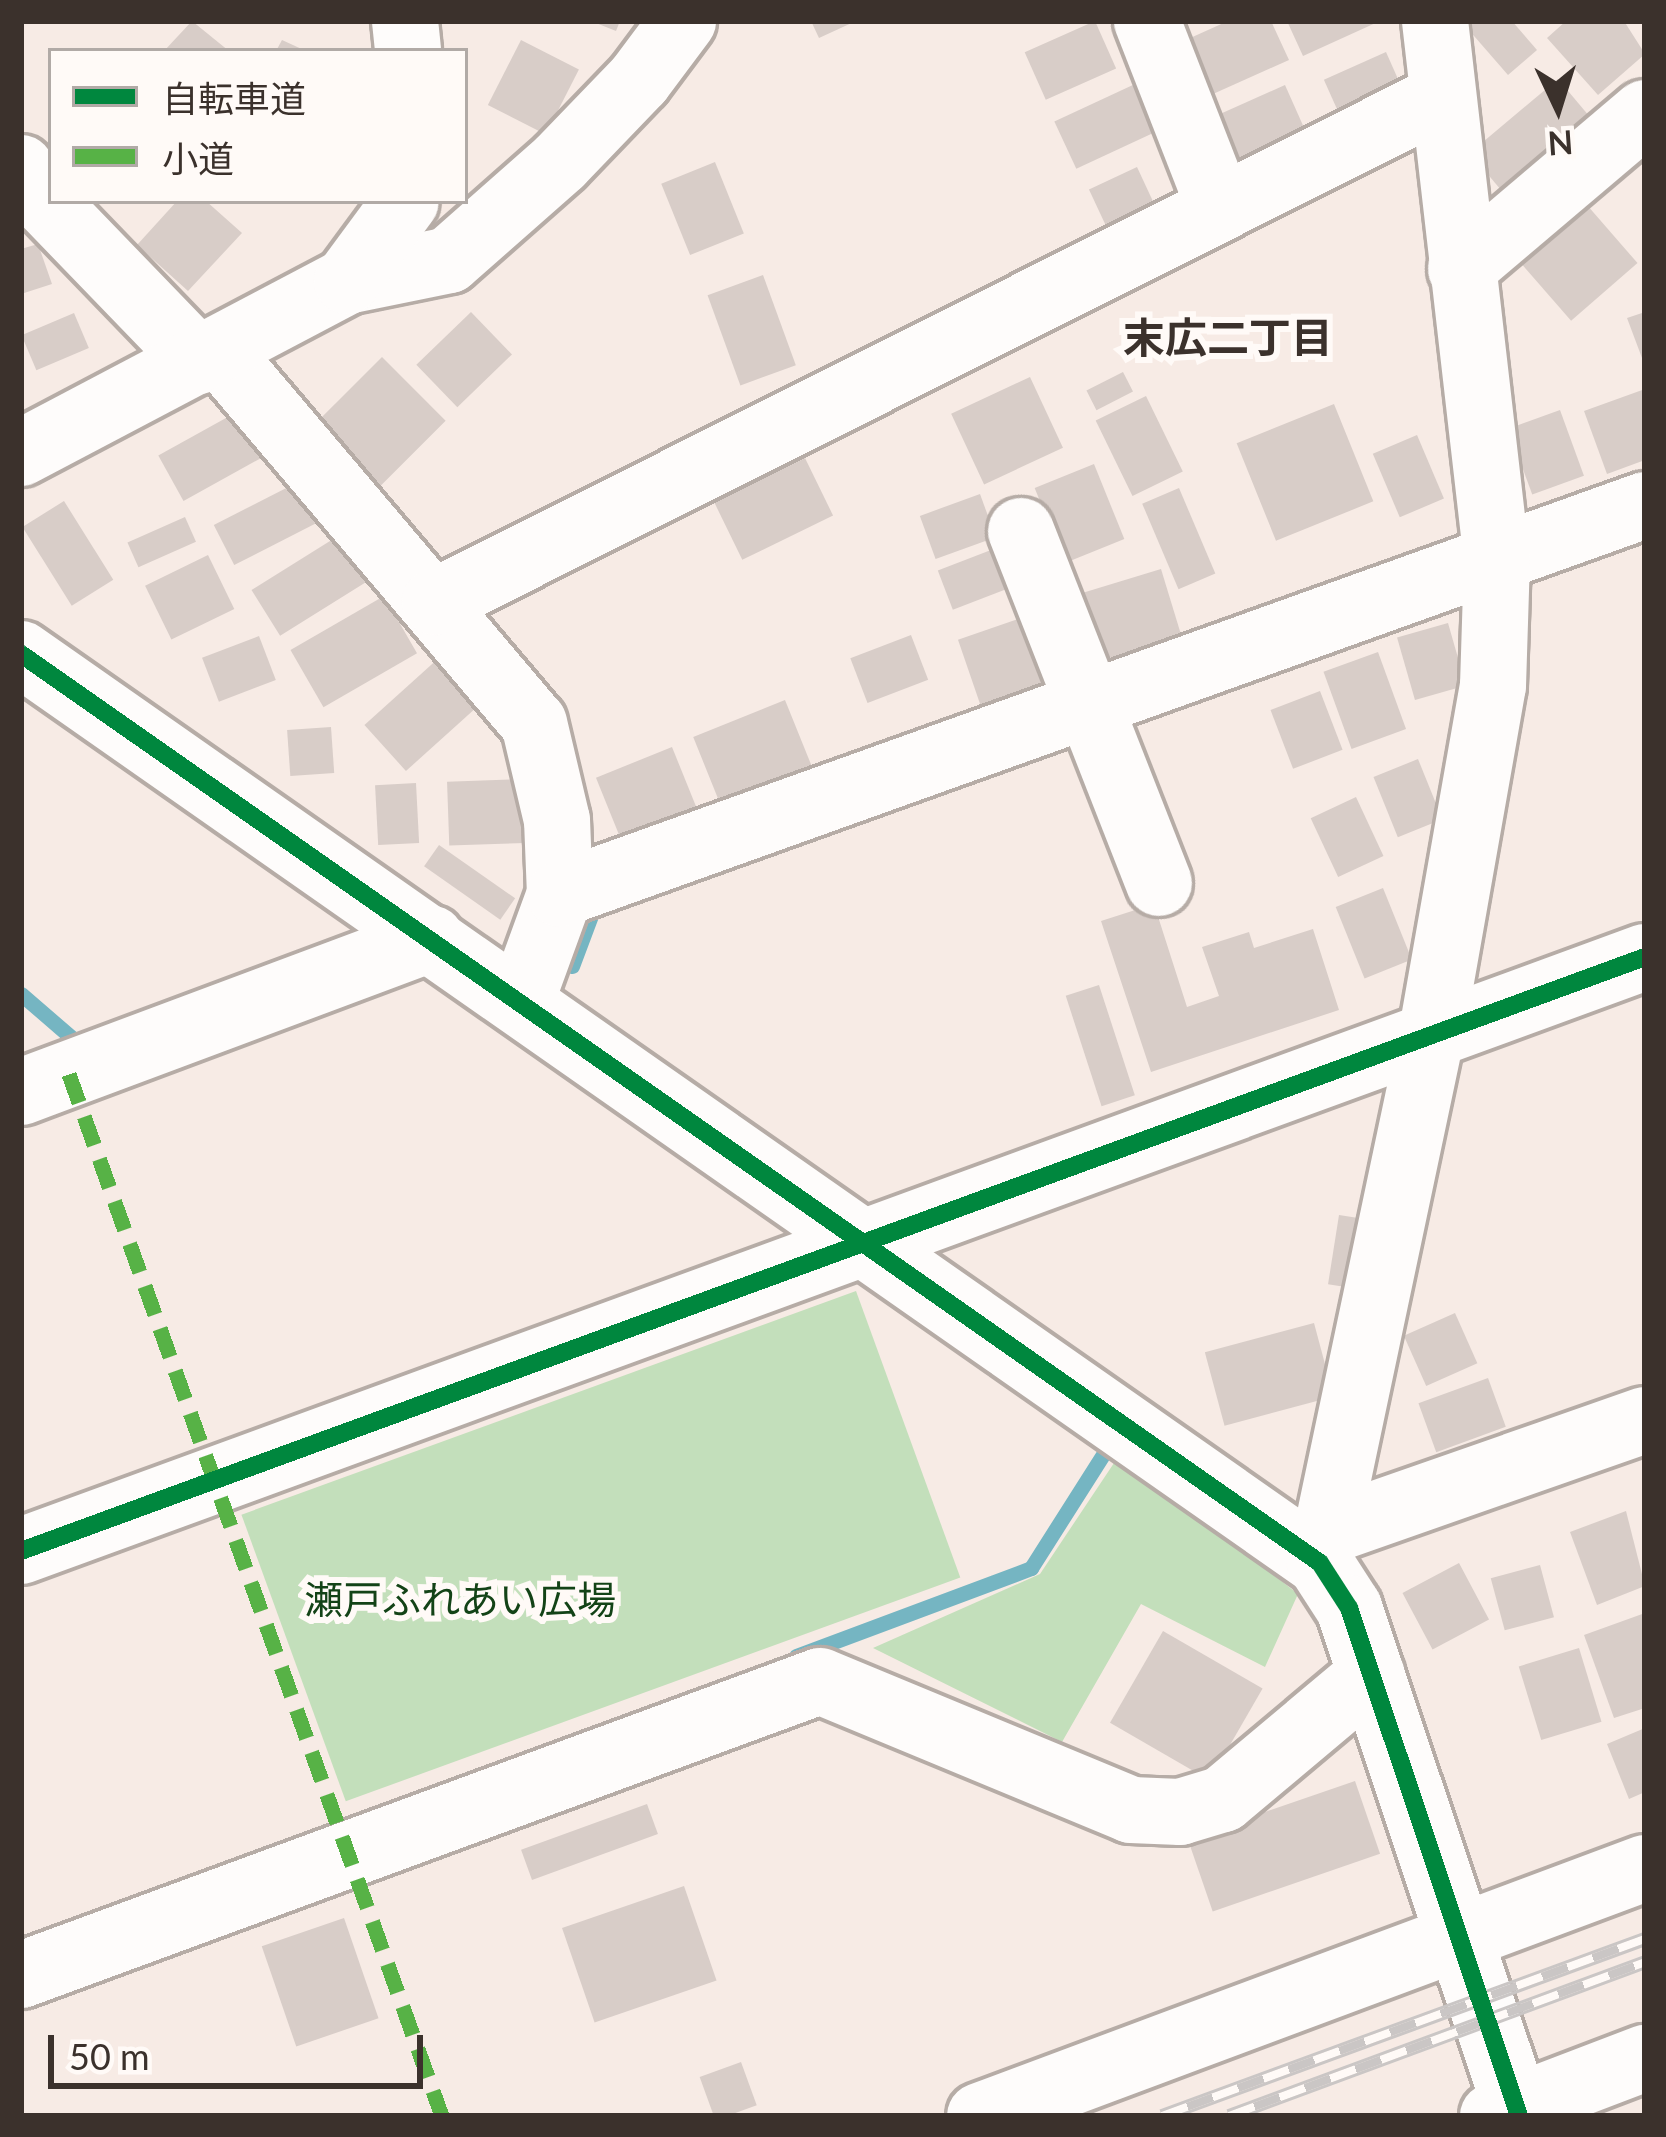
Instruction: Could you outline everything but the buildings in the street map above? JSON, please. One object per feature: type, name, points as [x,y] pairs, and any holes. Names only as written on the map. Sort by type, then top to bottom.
[{"type":"street","points":[[21,453],[347,281],[448,260],[639,80],[682,21]]},
{"type":"street","points":[[1147,21],[1220,208]]},
{"type":"street","points":[[1436,21],[1496,586],[1493,686],[1431,1037],[1324,1547],[1464,1936],[1509,2113],[1645,2058]]},
{"type":"street","points":[[435,602],[1442,97]]},
{"type":"street","points":[[1461,269],[1645,113]]},
{"type":"street","points":[[21,167],[23,179],[48,203]]},
{"type":"street","points":[[49,204],[209,356],[435,602],[534,723],[557,820],[560,893],[521,1001]]},
{"type":"street","points":[[347,281],[404,204]]},
{"type":"street","points":[[560,893],[1496,586],[1645,505]]},
{"type":"street","points":[[1021,531],[1160,883]]},
{"type":"street","points":[[21,654],[869,1243],[1324,1547]]},
{"type":"street","points":[[21,1092],[431,939]]},
{"type":"street","points":[[21,1551],[1645,957]]},
{"type":"street","points":[[1324,1547],[1645,1420]]},
{"type":"street","points":[[21,1975],[820,1681],[1131,1810],[1180,1812],[1223,1799],[1372,1674]]},
{"type":"street","points":[[980,2116],[1645,1868]]},
{"type":"green space","name":"瀬戸ふれあい広場","points":[[856,1291],[960,1578],[346,1801],[241,1515]]},
{"type":"green space","points":[[1120,1454],[1298,1594],[1265,1667],[1141,1604],[1062,1742],[873,1648],[1040,1574]]},
{"type":"waterway","points":[[572,966],[593,910],[605,906]]},
{"type":"waterway","points":[[21,994],[80,1045]]},
{"type":"waterway","points":[[796,1656],[1031,1568],[1104,1453]]},
{"type":"railway","points":[[1162,2116],[1645,1939]]},
{"type":"railway","points":[[1229,2116],[1645,1962]]},
{"type":"marked path","points":[[69,1074],[442,2116]]},
{"type":"cycle path","points":[[21,654],[1320,1563],[1349,1608],[1519,2116]]},
{"type":"cycle path","points":[[21,1551],[1645,957]]},
{"type":"district","name":"末広二丁目","points":[[1228,337]]}]
